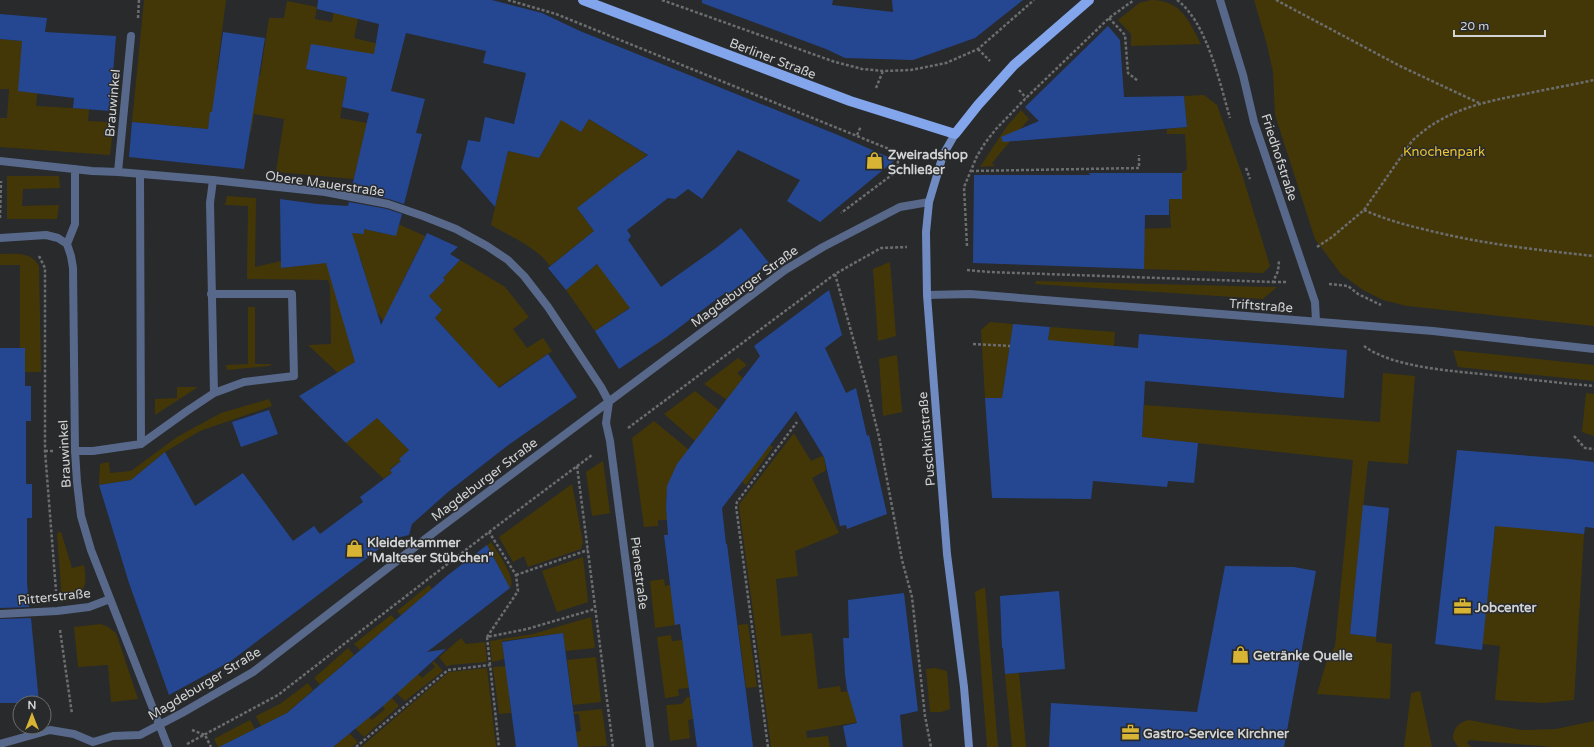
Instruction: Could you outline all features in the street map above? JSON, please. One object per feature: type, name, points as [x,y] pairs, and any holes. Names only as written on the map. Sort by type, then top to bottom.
[{"type":"main road","name":"Berliner Straße","points":[[584,0],[850,101],[956,134]]},
{"type":"main road","points":[[956,134],[978,105],[1009,70],[1025,54],[1089,0]]},
{"type":"main road","name":"Puschkinstraße","points":[[956,134],[943,155],[929,202],[926,247],[927,295],[947,554],[961,665],[969,747]]},
{"type":"street","name":"Friedhofstraße","points":[[1220,0],[1243,76],[1254,122],[1315,302],[1316,321]]},
{"type":"street","name":"Brauwinkel","points":[[118,172],[131,36]]},
{"type":"street","name":"Obere Mauerstraße","points":[[0,161],[75,169],[213,180],[325,192],[388,204],[450,226],[487,246],[508,260],[524,276],[548,307],[601,387],[609,402]]},
{"type":"street","points":[[0,238],[46,235],[58,238],[67,244],[75,224],[75,169]]},
{"type":"street","points":[[140,174],[141,444]]},
{"type":"street","points":[[213,180],[210,204],[214,393]]},
{"type":"street","name":"Magdeburger Straße","points":[[0,744],[50,730],[74,734],[93,742],[113,736],[140,735],[182,713],[253,672],[437,530],[785,270],[823,247],[900,208],[929,202]]},
{"type":"street","name":"Brauwinkel","points":[[67,244],[72,256],[73,268],[75,451],[81,516],[91,550],[168,747]]},
{"type":"street","points":[[75,451],[93,451],[141,444],[214,393],[244,382],[294,376],[292,294],[211,294]]},
{"type":"street","name":"Triftstraße","points":[[927,295],[970,294],[1129,308],[1316,321],[1433,331],[1594,349]]},
{"type":"street","name":"Pienestraße","points":[[609,402],[606,423],[610,441],[650,747]]},
{"type":"street","name":"Ritterstraße","points":[[0,614],[57,611],[90,607],[110,599]]},
{"type":"path","points":[[662,0],[835,62],[862,69],[883,71],[911,70],[946,63],[978,49],[1034,0]]},
{"type":"path","points":[[967,246],[964,187],[985,143],[996,129],[1026,98],[1109,18],[1134,0]]},
{"type":"path","points":[[1177,0],[1184,5],[1201,30],[1232,121]]},
{"type":"path","points":[[1276,0],[1400,66],[1479,103]]},
{"type":"path","points":[[1109,18],[1125,35],[1128,74],[1138,80]]},
{"type":"path","points":[[1298,252],[1319,247],[1364,210],[1412,142],[1421,132],[1459,111],[1479,103],[1594,80]]},
{"type":"path","points":[[971,171],[1139,168],[1138,155]]},
{"type":"path","points":[[0,161],[0,225]]},
{"type":"path","points":[[1246,166],[1250,180]]},
{"type":"path","points":[[1364,210],[1379,217],[1443,234],[1534,249],[1594,256]]},
{"type":"path","points":[[181,747],[278,695],[489,532],[836,274],[881,248],[926,247]]},
{"type":"path","points":[[37,253],[41,257],[45,268],[45,451],[57,611],[74,734]]},
{"type":"path","points":[[1273,282],[1278,272],[1279,261],[1276,254]]},
{"type":"path","points":[[967,270],[1309,283],[1348,286],[1358,294],[1384,306]]},
{"type":"path","points":[[836,274],[868,388],[879,437],[902,560],[912,596],[925,716],[931,747]]},
{"type":"path","points":[[973,344],[1010,346]]},
{"type":"path","points":[[1374,354],[1387,359],[1443,370],[1594,386]]},
{"type":"path","points":[[768,747],[736,506],[737,502],[797,422]]},
{"type":"path","points":[[1574,436],[1585,448],[1594,449]]},
{"type":"path","points":[[577,466],[613,747]]},
{"type":"path","points":[[489,532],[516,575],[518,591],[487,637],[499,747]]},
{"type":"path","points":[[516,575],[588,550]]},
{"type":"path","points":[[487,637],[527,629],[595,609]]},
{"type":"path","points":[[356,747],[448,670],[490,664]]},
{"type":"green space","points":[[144,0],[226,0],[217,70],[260,76],[269,18],[284,18],[287,1],[317,7],[315,19],[332,22],[334,10],[359,14],[354,38],[387,46],[382,68],[309,54],[306,69],[347,77],[340,118],[367,123],[354,179],[276,172],[284,119],[254,114],[251,132],[234,130],[211,112],[208,129],[132,122]]},
{"type":"green space","points":[[1151,0],[1170,4],[1183,13],[1201,44],[1131,46],[1131,34],[1118,20],[1139,3]]},
{"type":"green space","name":"Knochenpark","points":[[1254,0],[1594,0],[1594,326],[1407,306],[1383,300],[1363,290],[1341,274],[1315,239],[1275,115],[1273,72]]},
{"type":"green space","points":[[0,39],[22,41],[21,56],[41,58],[36,106],[89,109],[88,121],[108,122],[113,128],[110,155],[0,147],[0,118],[7,118],[9,89],[0,89]]},
{"type":"green space","points":[[1204,95],[1217,105],[1242,174],[1270,266],[1263,273],[1144,269],[1144,245],[1129,229],[1171,228],[1169,199],[1182,199],[1182,173],[1187,169],[1185,134],[1167,134],[1167,129],[1187,127],[1184,96]]},
{"type":"green space","points":[[568,106],[567,123],[581,132],[589,119],[647,155],[577,208],[594,231],[550,266],[545,259],[531,248],[491,225],[508,151],[539,158]]},
{"type":"green space","points":[[1021,110],[1029,119],[992,163],[995,166],[980,167],[1007,126]]},
{"type":"green space","points":[[7,176],[59,176],[60,188],[23,189],[22,206],[59,205],[57,219],[7,219]]},
{"type":"green space","points":[[227,196],[256,198],[255,267],[281,261],[281,268],[313,264],[316,234],[348,232],[363,234],[364,229],[392,235],[398,224],[425,236],[397,292],[403,301],[422,365],[377,313],[360,257],[326,261],[369,354],[338,373],[308,345],[331,344],[330,286],[328,280],[247,279],[248,206],[225,205]]},
{"type":"green space","points":[[611,253],[667,337],[654,346],[629,308],[595,331],[566,290]]},
{"type":"green space","points":[[0,254],[22,254],[32,258],[39,266],[41,372],[25,372],[25,348],[20,348],[20,265],[0,265]]},
{"type":"green space","points":[[460,260],[505,287],[529,317],[513,329],[527,348],[543,338],[552,351],[487,395],[479,366],[435,318],[442,310],[429,296],[445,280],[443,278]]},
{"type":"green space","points":[[890,262],[896,336],[878,341],[873,269]]},
{"type":"green space","points":[[1036,281],[1277,287],[1263,299],[1035,284]]},
{"type":"green space","points":[[248,307],[255,307],[255,364],[272,364],[269,366],[227,370],[226,365],[248,364]]},
{"type":"green space","points":[[990,322],[1013,324],[1002,398],[985,398],[981,330]]},
{"type":"green space","points":[[1050,327],[1115,332],[1114,346],[1109,346],[1040,399]]},
{"type":"green space","points":[[1453,350],[1594,365],[1594,381],[1458,367]]},
{"type":"green space","points":[[897,355],[902,412],[883,416],[879,359]]},
{"type":"green space","points":[[738,358],[747,365],[737,373],[743,378],[727,400],[704,384]]},
{"type":"green space","points":[[1383,373],[1415,376],[1408,464],[1368,461],[1350,634],[1376,637],[1376,642],[1392,644],[1390,699],[1317,694],[1326,663],[1335,646],[1353,460],[1142,437],[1144,405],[1380,422]]},
{"type":"green space","points":[[177,387],[198,387],[155,415],[155,399],[177,398]]},
{"type":"green space","points":[[695,391],[719,410],[695,441],[664,414]]},
{"type":"green space","points":[[1586,393],[1594,394],[1594,436],[1582,432]]},
{"type":"green space","points":[[269,399],[272,406],[200,431],[165,452],[131,480],[99,485],[100,464],[109,462],[110,473],[131,471],[177,437],[221,413]]},
{"type":"green space","points":[[376,416],[409,450],[399,459],[401,461],[390,469],[392,473],[384,479],[346,443]]},
{"type":"green space","points":[[654,421],[689,450],[669,482],[666,499],[667,520],[658,520],[658,526],[644,527],[632,438]]},
{"type":"green space","points":[[794,433],[811,461],[822,456],[824,457],[826,470],[812,478],[839,533],[795,551],[798,576],[776,579],[781,636],[812,633],[818,689],[840,686],[841,692],[851,691],[858,722],[806,731],[807,738],[828,736],[830,747],[771,747],[739,506]]},
{"type":"green space","points":[[765,442],[773,447],[746,485],[742,482]]},
{"type":"green space","points":[[603,461],[610,513],[592,516],[586,472]]},
{"type":"green space","points":[[572,484],[583,542],[581,549],[528,567],[524,556],[513,562],[499,537]]},
{"type":"green space","points":[[1496,520],[1517,527],[1584,534],[1574,700],[1543,703],[1495,700],[1500,646],[1482,644]]},
{"type":"green space","points":[[61,532],[72,568],[84,565],[85,572],[85,585],[80,594],[62,602],[57,533]]},
{"type":"green space","points":[[491,542],[509,572],[511,578],[510,588],[487,545]]},
{"type":"green space","points":[[583,557],[588,602],[557,612],[542,571]]},
{"type":"green space","points":[[664,579],[665,586],[676,584],[675,625],[655,628],[650,581]]},
{"type":"green space","points":[[429,585],[432,589],[401,615],[397,611]]},
{"type":"green space","points":[[985,587],[998,747],[987,747],[975,592]]},
{"type":"green space","points":[[391,615],[396,620],[360,650],[354,644]]},
{"type":"green space","points":[[591,617],[595,648],[565,651],[563,633],[502,641],[504,659],[492,662],[490,641],[533,634]]},
{"type":"green space","points":[[101,624],[116,633],[138,699],[111,702],[108,665],[78,667],[74,627]]},
{"type":"green space","points":[[748,624],[757,687],[746,688],[738,625]]},
{"type":"green space","points":[[671,635],[672,641],[683,640],[689,688],[678,689],[679,696],[665,698],[657,637]]},
{"type":"green space","points":[[461,638],[466,644],[485,642],[487,662],[450,665],[447,667],[439,657]]},
{"type":"green space","points":[[348,648],[354,655],[320,685],[314,678]]},
{"type":"green space","points":[[596,657],[601,702],[573,705],[567,660]]},
{"type":"green space","points":[[434,661],[443,671],[405,701],[396,693],[418,674],[422,678],[435,667],[432,663]]},
{"type":"green space","points":[[510,666],[509,695],[511,713],[499,714],[493,667]]},
{"type":"green space","points":[[487,668],[496,747],[361,747],[449,672]]},
{"type":"green space","points":[[935,668],[947,671],[950,709],[941,712],[930,712],[926,669]]},
{"type":"green space","points":[[1019,673],[1026,747],[1012,747],[1005,674]]},
{"type":"green space","points":[[308,683],[313,690],[287,713],[261,726],[256,716],[280,704]]},
{"type":"green space","points":[[1420,691],[1432,747],[1404,747],[1411,693]]},
{"type":"green space","points":[[391,697],[399,706],[364,737],[355,728],[368,716],[372,720],[385,709],[382,705]]},
{"type":"green space","points":[[687,697],[690,697],[693,719],[688,720],[690,738],[670,741],[666,705],[682,704]]},
{"type":"green space","points":[[602,709],[607,746],[578,747],[576,732],[581,731],[579,714],[574,714],[573,712]]},
{"type":"green space","points":[[250,720],[255,729],[227,743],[229,747],[218,747],[214,739]]},
{"type":"green space","points":[[1469,720],[1521,730],[1556,729],[1594,721],[1594,747],[1553,747],[1469,740],[1467,743],[1471,747],[1458,747],[1453,739],[1455,729],[1462,722]]},
{"type":"green space","points":[[349,733],[358,742],[352,747],[333,747]]},
{"type":"building","points":[[318,0],[492,0],[542,13],[580,31],[838,135],[895,160],[820,222],[787,201],[800,180],[738,150],[702,199],[688,189],[675,199],[668,198],[627,230],[631,236],[628,240],[661,287],[716,248],[741,228],[769,263],[727,295],[725,293],[668,336],[619,369],[595,331],[630,308],[597,264],[566,290],[548,268],[594,231],[577,208],[648,155],[589,119],[581,132],[561,120],[539,158],[508,151],[495,207],[461,168],[468,140],[480,142],[485,117],[514,124],[526,73],[483,63],[486,51],[406,33],[391,91],[425,99],[416,133],[422,134],[404,204],[389,199],[351,191],[369,113],[342,107],[347,77],[306,69],[311,44],[374,54],[379,24],[317,9]]},
{"type":"building","points":[[702,0],[833,0],[832,5],[893,12],[892,0],[1023,0],[975,38],[913,60],[845,58],[826,49],[702,3]]},
{"type":"building","points":[[0,14],[47,18],[45,32],[116,36],[110,111],[73,108],[74,98],[18,91],[22,41],[0,39]]},
{"type":"building","points":[[1108,26],[1120,40],[1124,97],[1184,96],[1187,127],[1003,142],[1001,137],[1039,121],[1025,107]]},
{"type":"building","points":[[223,32],[265,38],[244,169],[129,157],[132,122],[208,129],[210,112],[212,112]]},
{"type":"building","points":[[1088,173],[1182,173],[1182,199],[1169,199],[1169,215],[1145,215],[1144,269],[973,263],[974,175],[1091,175]]},
{"type":"building","points":[[280,199],[348,206],[349,202],[387,209],[402,214],[396,236],[364,229],[364,234],[352,233],[381,325],[427,233],[458,247],[450,254],[460,260],[443,278],[445,280],[429,296],[442,310],[435,318],[499,388],[548,354],[577,397],[507,446],[448,492],[412,524],[409,535],[392,539],[231,661],[169,695],[129,583],[99,485],[131,480],[165,452],[195,506],[243,473],[293,541],[314,526],[320,534],[363,502],[360,497],[392,473],[390,470],[401,461],[399,459],[409,450],[377,418],[346,443],[299,396],[355,362],[326,263],[281,268]]},
{"type":"building","points":[[829,290],[842,335],[825,348],[846,393],[856,388],[867,436],[869,435],[887,514],[847,529],[846,525],[840,526],[824,457],[796,411],[722,508],[753,747],[697,747],[680,624],[675,625],[664,535],[668,535],[666,507],[667,486],[677,464],[760,356],[754,346]]},
{"type":"building","points":[[1013,324],[1050,327],[1048,340],[1138,348],[1139,334],[1347,350],[1344,398],[1145,381],[1142,437],[1198,443],[1194,483],[1168,481],[1167,487],[1093,481],[1091,499],[992,498],[985,398],[1002,398]]},
{"type":"building","points":[[0,348],[25,348],[25,386],[31,386],[31,421],[26,421],[26,484],[32,484],[32,518],[27,518],[27,582],[29,607],[0,608]]},
{"type":"building","points":[[269,410],[278,434],[241,447],[232,422]]},
{"type":"building","points":[[1457,450],[1594,462],[1594,528],[1585,527],[1584,534],[1495,526],[1482,650],[1435,644]]},
{"type":"building","points":[[1363,505],[1389,508],[1376,637],[1350,634]]},
{"type":"building","points":[[487,545],[510,588],[427,652],[446,649],[383,706],[333,747],[219,747],[287,713],[448,575]]},
{"type":"building","points":[[1225,566],[1294,567],[1316,571],[1284,747],[1049,747],[1051,703],[1197,712]]},
{"type":"building","points":[[1059,591],[1065,669],[1005,674],[1002,648],[1000,596]]},
{"type":"building","points":[[904,593],[918,711],[900,715],[903,747],[847,747],[843,726],[857,723],[847,689],[845,674],[843,638],[849,638],[848,600]]},
{"type":"building","points":[[31,618],[38,695],[12,695],[12,703],[0,703],[0,619]]},
{"type":"building","points":[[563,633],[578,747],[516,747],[502,642]]},
{"type":"place","name":"Zweiradshop Schließer","points":[[875,161]]},
{"type":"place","name":"Kleiderkammer \"Malteser Stübchen\"","points":[[354,549]]},
{"type":"place","name":"Jobcenter","points":[[1462,607]]},
{"type":"place","name":"Getränke Quelle","points":[[1240,655]]},
{"type":"place","name":"Gastro-Service Kirchner","points":[[1130,733]]}]
